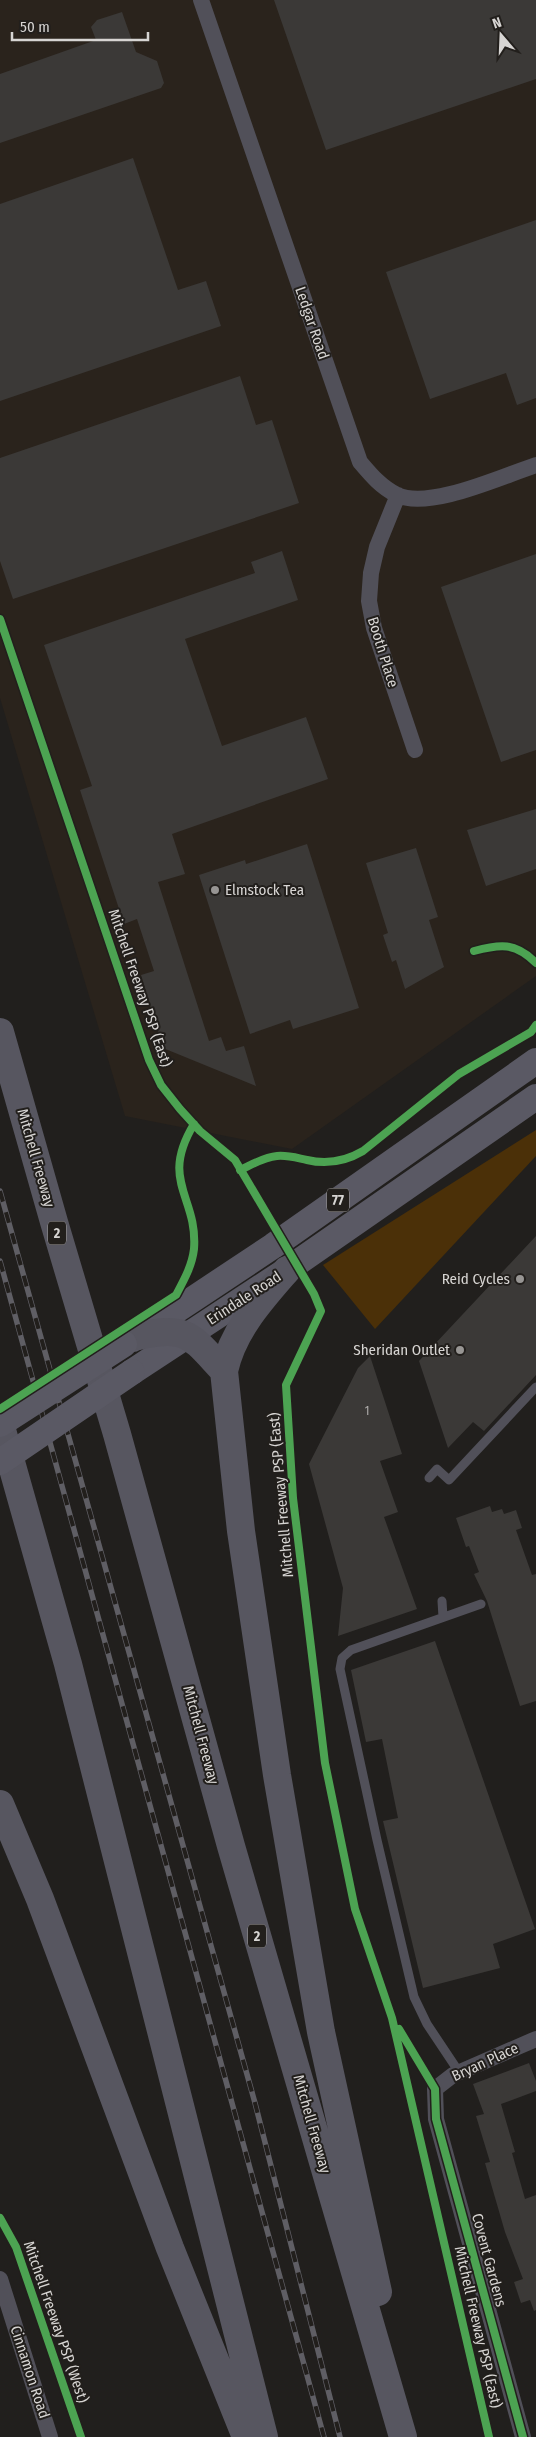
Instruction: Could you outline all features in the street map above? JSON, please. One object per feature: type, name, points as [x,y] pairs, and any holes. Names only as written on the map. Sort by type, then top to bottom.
[{"type":"highway","name":"Mitchell Freeway","points":[[0,1032],[120,1443],[231,1846],[403,2437]]},
{"type":"highway","points":[[287,1270],[243,1326],[231,1346],[224,1371],[241,1531],[277,1775],[319,2023],[408,2437]]},
{"type":"highway","points":[[131,1340],[175,1330],[190,1336],[224,1371]]},
{"type":"highway","points":[[0,1424],[68,1664],[264,2437]]},
{"type":"highway","points":[[0,1804],[40,1899],[170,2248],[246,2437]]},
{"type":"main road","name":"Erindale Road","points":[[0,1424],[273,1246],[536,1061]]},
{"type":"main road","name":"Erindale Road","points":[[0,1462],[132,1372],[190,1336],[209,1320],[287,1270],[536,1098]]},
{"type":"street","name":"Ledgar Road","points":[[201,0],[360,462],[378,483],[398,495],[419,500],[446,496],[536,465]]},
{"type":"street","name":"Booth Place","points":[[398,495],[378,547],[371,573],[369,601],[374,628],[415,750]]},
{"type":"street","name":"Bryan Place","points":[[435,2089],[459,2072],[535,2043]]},
{"type":"street","name":"Covent Gardens","points":[[435,2089],[436,2119],[523,2437]]},
{"type":"street","name":"Cinnamon Road","points":[[0,2279],[50,2437]]},
{"type":"lane","points":[[428,1478],[437,1469],[449,1480],[536,1387]]},
{"type":"lane","points":[[442,1601],[443,1617]]},
{"type":"lane","points":[[459,2072],[427,2024],[414,1997],[377,1840],[340,1669],[342,1658],[351,1650],[481,1604]]},
{"type":"shaded area","points":[[0,0],[536,0],[536,976],[292,1149],[125,1116],[0,698]]},
{"type":"shaded area","points":[[536,1130],[536,1156],[375,1329],[323,1265]]},
{"type":"building","points":[[274,0],[536,0],[536,79],[326,150]]},
{"type":"building","points":[[122,12],[136,52],[157,61],[164,83],[161,88],[0,143],[0,74],[96,40],[91,27],[97,20]]},
{"type":"building","points":[[133,158],[178,290],[206,281],[221,326],[0,401],[0,204]]},
{"type":"building","points":[[536,220],[536,398],[517,405],[506,373],[430,399],[386,272]]},
{"type":"building","points":[[240,376],[256,425],[272,420],[299,503],[13,599],[0,561],[0,458]]},
{"type":"building","points":[[282,551],[298,600],[185,639],[222,746],[306,717],[328,779],[172,834],[185,874],[158,882],[209,1041],[221,1037],[226,1051],[244,1046],[256,1086],[163,1048],[141,975],[154,971],[137,919],[124,924],[80,790],[92,786],[44,645],[255,573],[251,562]]},
{"type":"building","points":[[536,554],[536,750],[501,762],[441,587]]},
{"type":"building","points":[[536,809],[536,869],[486,886],[467,830]]},
{"type":"building","points":[[307,844],[359,1008],[293,1029],[290,1020],[250,1034],[199,875],[245,860],[246,864]]},
{"type":"building","points":[[416,848],[438,917],[429,920],[444,967],[405,989],[396,960],[392,962],[383,935],[388,933],[366,863]]},
{"type":"building","points":[[536,1236],[536,1375],[484,1431],[473,1422],[448,1448],[419,1361]]},
{"type":"building","points":[[370,1356],[402,1454],[380,1461],[398,1512],[384,1517],[417,1609],[338,1636],[343,1588],[309,1464],[358,1368]]},
{"type":"building","points":[[490,1506],[492,1512],[502,1509],[504,1514],[516,1510],[522,1528],[516,1530],[532,1575],[536,1574],[536,1701],[520,1706],[487,1601],[474,1574],[479,1572],[469,1546],[466,1547],[456,1518]]},
{"type":"building","points":[[435,1641],[535,1929],[493,1944],[500,1968],[423,1988],[383,1821],[398,1818],[382,1739],[366,1742],[351,1670]]},
{"type":"building","points":[[529,2063],[536,2081],[536,2091],[501,2104],[515,2152],[512,2153],[525,2199],[536,2195],[536,2310],[534,2311],[530,2300],[521,2303],[514,2282],[523,2279],[505,2232],[485,2163],[490,2162],[476,2116],[484,2114],[473,2084]]},
{"type":"railway","points":[[0,1191],[255,2103],[340,2437]]},
{"type":"railway","points":[[0,1261],[324,2437]]},
{"type":"cycle path","name":"Mitchell Freeway PSP (East)","points":[[0,619],[149,1060],[161,1085],[180,1109],[200,1131],[235,1160],[314,1294],[321,1311],[286,1385],[293,1498],[325,1763],[355,1909],[392,2018],[489,2437]]},
{"type":"cycle path","points":[[474,951],[507,946],[521,951],[536,963]]},
{"type":"cycle path","points":[[240,1170],[262,1160],[277,1156],[329,1162],[343,1160],[357,1154],[459,1074],[531,1032],[536,1025]]},
{"type":"cycle path","points":[[0,1409],[176,1295],[190,1267],[194,1249],[194,1231],[191,1215],[182,1188],[180,1175],[180,1161],[184,1144],[194,1124]]},
{"type":"cycle path","name":"Mitchell Freeway PSP (East)","points":[[399,2029],[435,2089],[436,2119],[523,2437]]},
{"type":"cycle path","name":"Mitchell Freeway PSP (West)","points":[[0,2218],[16,2247],[81,2437]]},
{"type":"place","name":"Elmstock Tea","points":[[215,890]]},
{"type":"place","name":"Reid Cycles","points":[[520,1279]]},
{"type":"place","name":"Sheridan Outlet","points":[[460,1350]]}]
